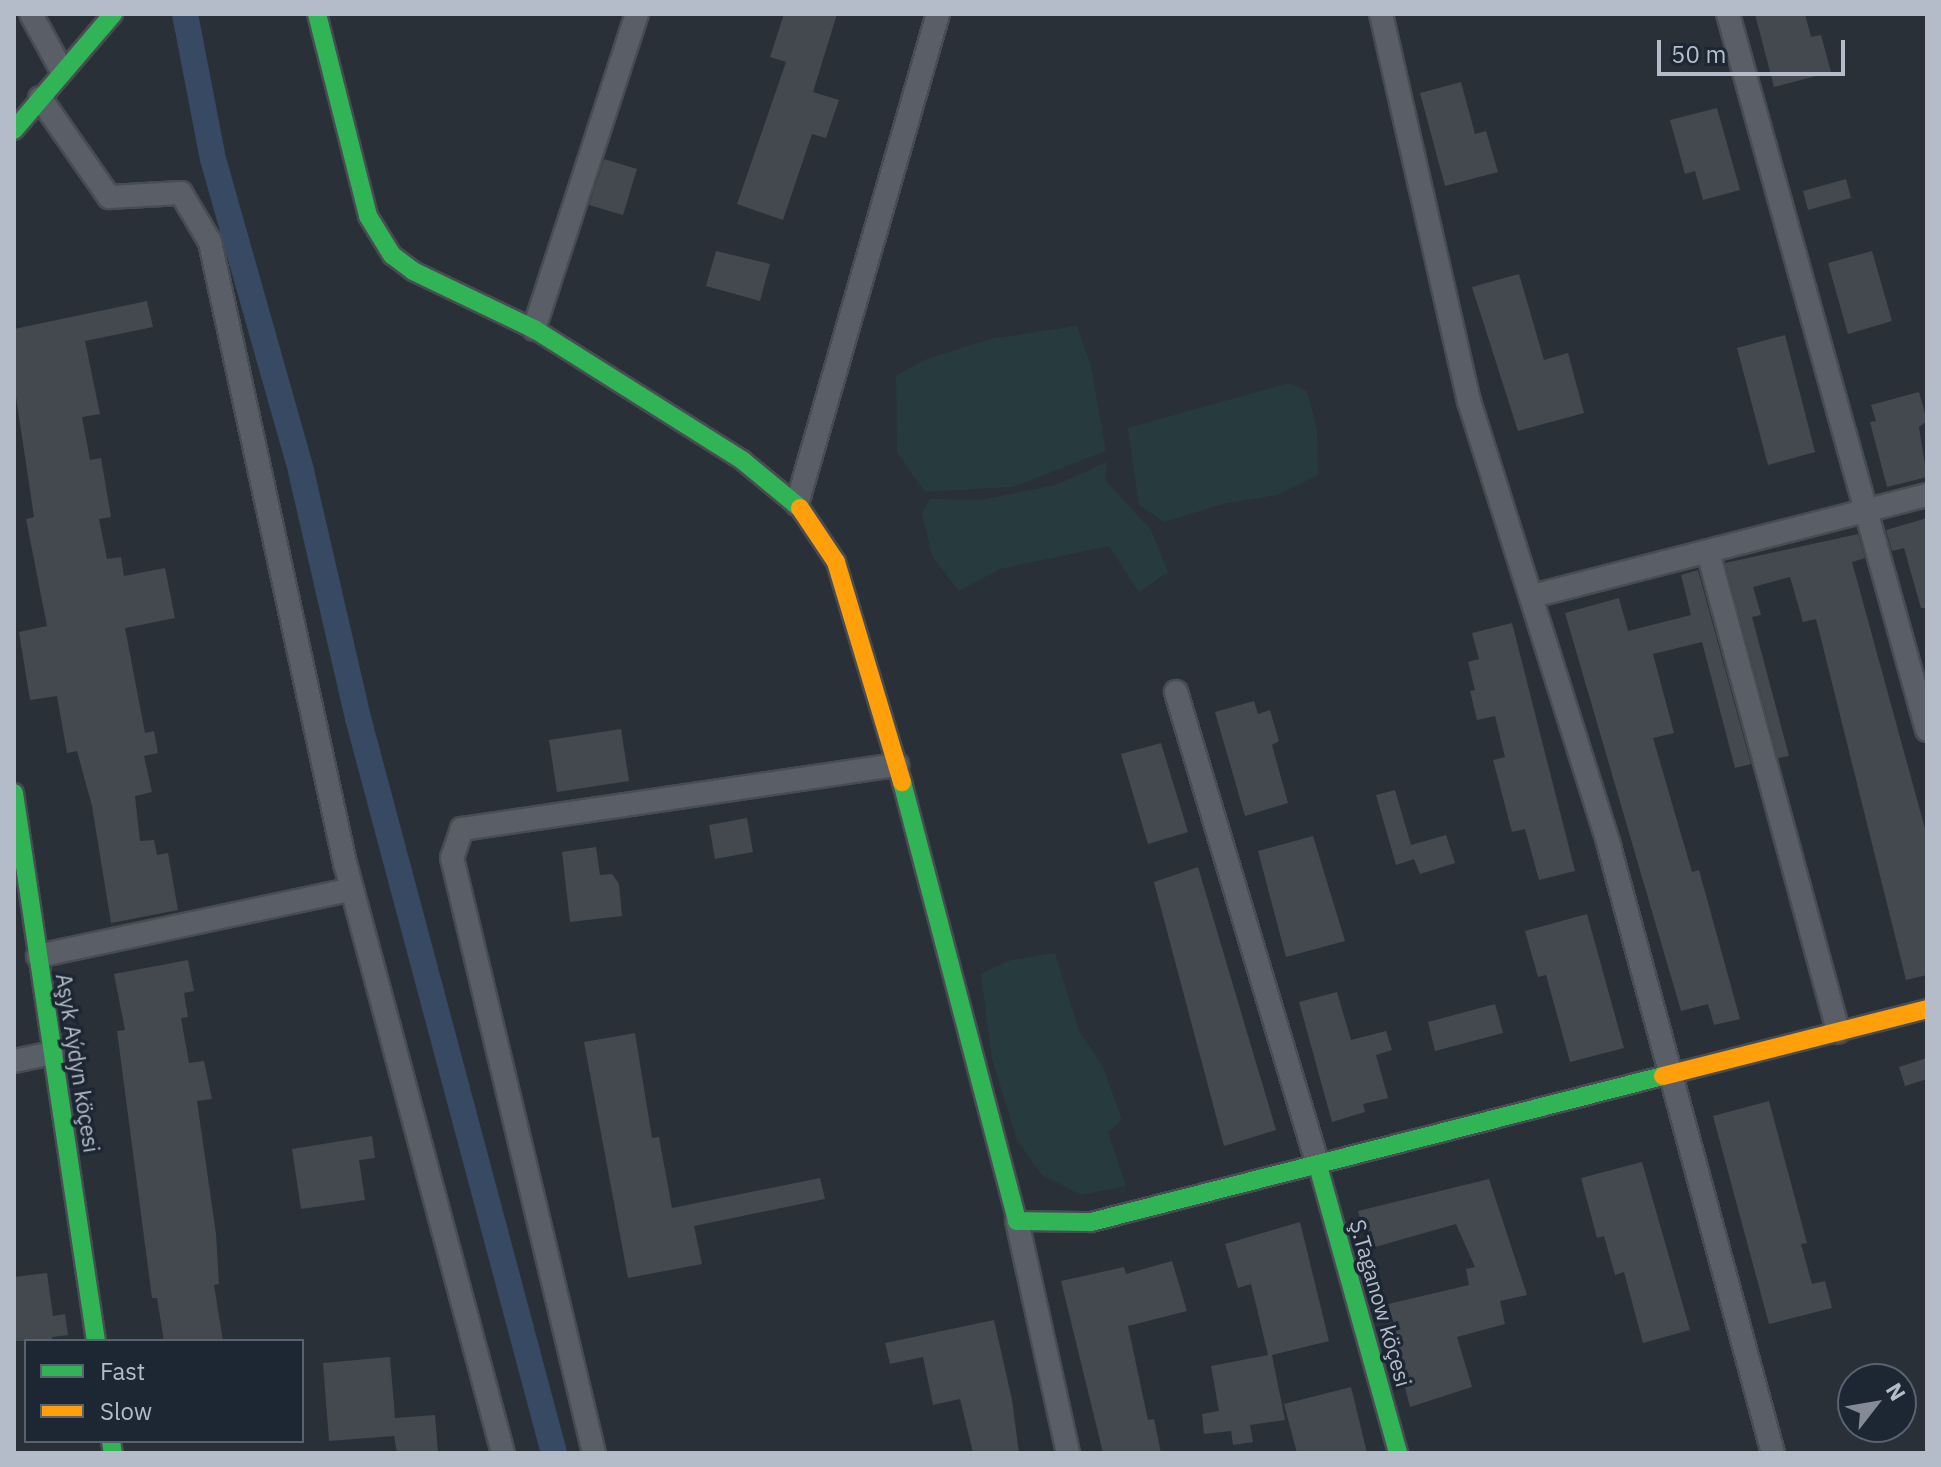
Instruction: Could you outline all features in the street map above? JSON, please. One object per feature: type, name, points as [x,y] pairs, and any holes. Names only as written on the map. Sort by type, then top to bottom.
[{"type":"street","points":[[31,14],[61,69]]},
{"type":"street","points":[[14,130],[93,24],[113,14]]},
{"type":"street","points":[[317,14],[368,216],[392,255],[413,271],[534,329],[742,460],[797,504],[836,562],[897,765],[1017,1221],[1068,1453]]},
{"type":"street","points":[[534,329],[637,14]]},
{"type":"street","points":[[797,504],[938,14]]},
{"type":"street","points":[[1381,14],[1469,401],[1533,596],[1609,846],[1773,1453]]},
{"type":"street","points":[[1728,14],[1869,510],[1927,730]]},
{"type":"street","points":[[40,98],[109,197],[181,193],[210,242],[352,889],[503,1453]]},
{"type":"street","points":[[1533,596],[1927,495]]},
{"type":"street","points":[[1708,552],[1838,1032]]},
{"type":"street","points":[[1176,692],[1318,1166]]},
{"type":"street","points":[[594,1453],[452,858],[462,829],[897,765]]},
{"type":"street","name":"Aşyk Aýdyn köçesi","points":[[14,793],[96,1339]]},
{"type":"street","points":[[38,956],[352,889]]},
{"type":"street","points":[[1017,1221],[1091,1222],[1927,1009]]},
{"type":"street","points":[[14,1061],[52,1053]]},
{"type":"street","name":"Ş.Taganow köçesi","points":[[1318,1166],[1398,1453]]},
{"type":"green space","points":[[1077,326],[1091,366],[1106,451],[1013,487],[925,492],[897,452],[896,376],[924,360],[990,339]]},
{"type":"green space","points":[[1289,383],[1307,391],[1317,429],[1318,475],[1277,495],[1223,504],[1164,522],[1139,505],[1128,428]]},
{"type":"green space","points":[[1107,462],[1105,480],[1151,530],[1168,572],[1139,592],[1109,546],[1000,569],[959,591],[932,556],[922,513],[930,499],[980,500],[1056,485]]},
{"type":"green space","points":[[1055,953],[1079,1031],[1103,1067],[1122,1120],[1108,1132],[1126,1186],[1081,1195],[1042,1175],[1017,1140],[992,1059],[981,974],[1011,960]]},
{"type":"building","points":[[784,14],[837,14],[813,92],[839,100],[826,138],[812,134],[783,220],[737,204],[786,62],[770,57]]},
{"type":"building","points":[[1755,14],[1805,14],[1811,37],[1821,35],[1831,72],[1774,87]]},
{"type":"building","points":[[1461,82],[1475,134],[1486,131],[1498,172],[1445,186],[1420,93]]},
{"type":"building","points":[[1717,108],[1740,190],[1703,200],[1695,171],[1685,174],[1670,120]]},
{"type":"building","points":[[604,159],[637,169],[623,215],[589,205]]},
{"type":"building","points":[[1846,179],[1851,198],[1808,210],[1803,191]]},
{"type":"building","points":[[716,251],[770,264],[760,301],[706,286]]},
{"type":"building","points":[[1872,251],[1892,321],[1848,334],[1828,263]]},
{"type":"building","points":[[1519,274],[1544,360],[1568,353],[1584,413],[1518,431],[1472,287]]},
{"type":"building","points":[[147,301],[153,327],[85,341],[100,414],[82,417],[90,460],[101,458],[111,517],[99,519],[107,559],[121,557],[124,576],[165,568],[175,618],[125,628],[145,733],[154,731],[158,753],[144,756],[152,792],[135,796],[140,841],[154,840],[157,855],[168,853],[178,910],[111,923],[92,806],[77,751],[67,753],[57,696],[30,700],[19,632],[47,626],[26,519],[34,517],[14,384],[14,329]]},
{"type":"building","points":[[1785,335],[1815,452],[1768,465],[1737,348]]},
{"type":"building","points":[[1919,392],[1927,421],[1919,427],[1927,477],[1887,487],[1870,422],[1876,421],[1871,405]]},
{"type":"building","points":[[1927,518],[1927,608],[1921,608],[1904,548],[1892,551],[1886,530]]},
{"type":"building","points":[[1858,534],[1865,558],[1852,562],[1927,836],[1927,975],[1906,980],[1816,619],[1803,622],[1790,577],[1753,587],[1761,615],[1752,617],[1789,756],[1778,758],[1725,563]]},
{"type":"building","points":[[1698,570],[1751,764],[1735,768],[1702,642],[1653,654],[1674,733],[1653,738],[1692,872],[1699,870],[1740,1019],[1714,1025],[1708,1004],[1681,1011],[1565,613],[1619,598],[1628,631],[1691,615],[1681,575]]},
{"type":"building","points":[[1512,623],[1575,871],[1539,880],[1525,829],[1512,832],[1493,760],[1505,757],[1495,716],[1477,720],[1470,691],[1475,690],[1468,662],[1479,659],[1472,633]]},
{"type":"building","points":[[1254,701],[1258,714],[1270,710],[1279,741],[1272,745],[1288,803],[1245,816],[1215,712]]},
{"type":"building","points":[[621,729],[629,781],[557,792],[549,740]]},
{"type":"building","points":[[1161,743],[1188,832],[1148,844],[1121,754]]},
{"type":"building","points":[[1395,790],[1411,845],[1446,835],[1455,863],[1420,874],[1414,859],[1396,865],[1376,795]]},
{"type":"building","points":[[747,818],[753,852],[715,859],[709,825]]},
{"type":"building","points":[[1313,836],[1345,941],[1286,957],[1258,851]]},
{"type":"building","points":[[596,847],[600,875],[612,874],[619,884],[622,916],[570,922],[562,852]]},
{"type":"building","points":[[1198,867],[1276,1130],[1224,1146],[1154,882]]},
{"type":"building","points":[[1587,914],[1624,1048],[1570,1062],[1546,975],[1538,977],[1525,931]]},
{"type":"building","points":[[188,960],[194,991],[184,993],[188,1017],[181,1018],[189,1063],[204,1061],[212,1099],[197,1101],[216,1234],[219,1284],[214,1285],[223,1339],[164,1339],[157,1298],[152,1298],[117,1031],[125,1030],[114,974]]},
{"type":"building","points":[[1337,992],[1351,1040],[1386,1031],[1392,1050],[1376,1055],[1388,1098],[1363,1104],[1365,1112],[1332,1122],[1299,1002]]},
{"type":"building","points":[[1495,1004],[1503,1033],[1435,1051],[1428,1022]]},
{"type":"building","points":[[635,1033],[652,1138],[659,1137],[672,1208],[820,1178],[825,1199],[694,1226],[702,1264],[628,1278],[584,1042]]},
{"type":"building","points":[[1927,1058],[1927,1079],[1905,1086],[1899,1067]]},
{"type":"building","points":[[1769,1101],[1807,1243],[1801,1244],[1812,1284],[1825,1281],[1832,1308],[1769,1324],[1713,1116]]},
{"type":"building","points":[[372,1136],[375,1158],[359,1160],[365,1200],[301,1209],[292,1149]]},
{"type":"building","points":[[1642,1162],[1690,1330],[1643,1343],[1624,1272],[1615,1275],[1604,1236],[1597,1238],[1581,1178]]},
{"type":"building","points":[[1489,1179],[1527,1295],[1500,1301],[1505,1324],[1457,1337],[1472,1387],[1410,1407],[1384,1305],[1469,1285],[1466,1269],[1475,1267],[1456,1224],[1368,1249],[1358,1211]]},
{"type":"building","points":[[1300,1222],[1329,1341],[1272,1355],[1285,1420],[1250,1425],[1253,1442],[1233,1445],[1231,1431],[1204,1434],[1202,1414],[1219,1411],[1211,1366],[1268,1355],[1251,1284],[1238,1288],[1225,1244]]},
{"type":"building","points":[[1172,1261],[1187,1311],[1128,1326],[1148,1420],[1154,1419],[1161,1453],[1103,1453],[1061,1281],[1124,1267],[1126,1274]]},
{"type":"building","points":[[47,1273],[53,1316],[65,1314],[68,1335],[14,1341],[14,1277]]},
{"type":"building","points":[[994,1320],[1012,1400],[1019,1453],[973,1453],[960,1399],[933,1405],[923,1357],[890,1364],[885,1343]]},
{"type":"building","points":[[390,1357],[395,1418],[435,1415],[438,1453],[397,1453],[394,1436],[329,1441],[323,1363]]},
{"type":"building","points":[[1351,1387],[1367,1453],[1297,1453],[1284,1404]]},
{"type":"waterway","points":[[185,14],[213,159],[301,471],[358,718],[554,1453]]},
{"type":"traffic: fast","points":[[14,130],[113,14]]},
{"type":"traffic: fast","points":[[317,14],[368,216],[392,255],[413,271],[534,329],[742,460],[800,508]]},
{"type":"traffic: fast","points":[[902,782],[1017,1221],[1091,1222],[1663,1076]]},
{"type":"traffic: fast","points":[[14,793],[96,1339]]},
{"type":"traffic: fast","points":[[1318,1166],[1398,1453]]},
{"type":"traffic: fast","points":[[111,1443],[113,1453]]},
{"type":"traffic: slow","points":[[800,508],[836,562],[902,782]]},
{"type":"traffic: slow","points":[[1663,1076],[1927,1009]]}]
